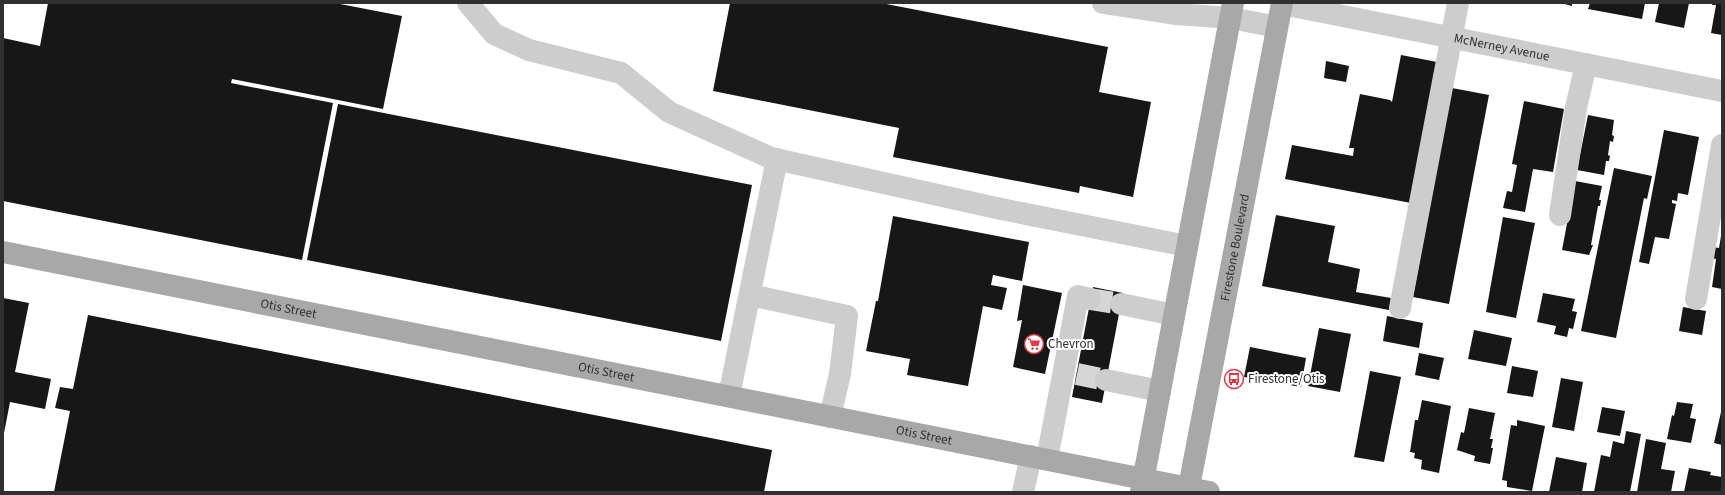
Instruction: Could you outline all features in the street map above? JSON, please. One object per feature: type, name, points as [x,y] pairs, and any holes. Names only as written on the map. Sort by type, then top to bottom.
[{"type":"main road","name":"Firestone Boulevard","points":[[1195,491],[1282,4]]},
{"type":"main road","points":[[1142,485],[1232,10]]},
{"type":"main road","name":"Otis Street","points":[[3,252],[1039,458],[1142,485],[1195,491]]},
{"type":"street","points":[[468,3],[494,34],[529,50],[621,73],[668,112],[777,159],[1001,209],[1187,246]]},
{"type":"street","points":[[1103,3],[1232,10],[1277,27]]},
{"type":"street","points":[[1400,308],[1458,3]]},
{"type":"street","name":"McNerney Avenue","points":[[1282,4],[1722,91]]},
{"type":"street","points":[[1560,215],[1576,108],[1586,64]]},
{"type":"street","points":[[1696,299],[1722,145]]},
{"type":"street","points":[[730,396],[777,159]]},
{"type":"street","points":[[750,295],[847,316],[840,374],[830,416]]},
{"type":"street","points":[[1023,492],[1039,458],[1070,372],[1078,296],[1090,299]]},
{"type":"street","points":[[1121,304],[1174,315]]},
{"type":"street","points":[[1106,380],[1160,391]]},
{"type":"building","points":[[48,3],[335,3],[402,16],[383,109],[232,79],[231,83],[333,103],[302,260],[3,201],[3,38],[40,46]]},
{"type":"building","points":[[730,3],[881,3],[1108,47],[1099,92],[1151,102],[1133,197],[1080,186],[1079,193],[893,157],[899,128],[713,91]]},
{"type":"building","points":[[1561,3],[1572,3],[1572,6]]},
{"type":"building","points":[[1590,3],[1645,3],[1642,19],[1588,9]]},
{"type":"building","points":[[1659,3],[1689,3],[1684,28],[1655,22]]},
{"type":"building","points":[[1713,3],[1722,3],[1722,35],[1711,33],[1716,5],[1712,5]]},
{"type":"building","points":[[1401,55],[1437,62],[1411,203],[1285,179],[1292,145],[1353,156],[1354,148],[1349,148],[1360,94],[1390,100],[1392,102]]},
{"type":"building","points":[[1326,61],[1349,66],[1346,82],[1324,78]]},
{"type":"building","points":[[1452,88],[1489,95],[1449,304],[1413,297]]},
{"type":"building","points":[[1524,101],[1564,109],[1553,172],[1533,169],[1525,212],[1503,208],[1507,191],[1512,192],[1517,165],[1512,164]]},
{"type":"building","points":[[338,104],[752,185],[721,341],[307,260]]},
{"type":"building","points":[[1588,115],[1614,120],[1612,135],[1614,136],[1613,142],[1610,141],[1608,155],[1610,156],[1609,161],[1606,161],[1604,175],[1577,170]]},
{"type":"building","points":[[1664,130],[1699,137],[1688,195],[1678,193],[1677,201],[1672,200],[1672,203],[1676,204],[1669,239],[1655,237],[1649,264],[1639,262]]},
{"type":"building","points":[[1614,168],[1652,176],[1647,199],[1644,198],[1616,338],[1581,331]]},
{"type":"building","points":[[1575,181],[1602,186],[1599,200],[1601,200],[1600,206],[1598,206],[1591,245],[1593,245],[1589,255],[1562,250]]},
{"type":"building","points":[[1276,215],[1335,226],[1328,262],[1360,269],[1356,292],[1391,298],[1389,310],[1262,286]]},
{"type":"building","points":[[893,216],[1029,242],[1022,281],[993,275],[991,285],[1007,288],[1002,310],[983,306],[968,386],[907,375],[910,359],[866,351],[876,301],[878,301]]},
{"type":"building","points":[[1503,217],[1535,223],[1516,318],[1486,312]]},
{"type":"building","points":[[1721,236],[1722,289],[1712,287],[1716,259],[1711,258],[1713,247],[1719,248]]},
{"type":"building","name":"Chevron","points":[[1023,285],[1062,293],[1045,374],[1013,367],[1022,320],[1017,321]]},
{"type":"building","points":[[1093,287],[1123,293],[1102,403],[1072,397]]},
{"type":"building","points":[[1543,293],[1575,299],[1572,311],[1577,312],[1573,329],[1569,328],[1567,337],[1554,334],[1556,326],[1537,322]]},
{"type":"building","points":[[3,298],[29,303],[15,372],[51,379],[45,409],[10,402],[4,433]]},
{"type":"building","points":[[1683,307],[1706,311],[1702,335],[1679,331]]},
{"type":"building","points":[[88,315],[772,450],[764,492],[54,492],[70,411],[55,408],[60,387],[73,389]]},
{"type":"building","points":[[1387,316],[1423,323],[1419,348],[1383,341]]},
{"type":"building","points":[[1319,328],[1351,334],[1340,392],[1308,386]]},
{"type":"building","points":[[1474,330],[1512,338],[1506,366],[1468,359]]},
{"type":"building","points":[[1250,347],[1306,358],[1301,387],[1244,377]]},
{"type":"building","points":[[1419,353],[1444,358],[1439,380],[1415,375]]},
{"type":"building","points":[[1512,366],[1538,371],[1533,397],[1507,393]]},
{"type":"building","points":[[1370,371],[1401,377],[1384,462],[1354,457]]},
{"type":"building","points":[[1561,378],[1583,382],[1574,431],[1552,427]]},
{"type":"building","points":[[1422,400],[1451,406],[1439,473],[1421,469],[1422,460],[1414,458],[1415,453],[1410,452],[1415,420],[1418,420]]},
{"type":"building","points":[[1677,402],[1693,404],[1690,418],[1696,419],[1691,443],[1667,439],[1672,415],[1674,416]]},
{"type":"building","points":[[1602,407],[1625,411],[1620,436],[1597,432]]},
{"type":"building","points":[[1469,408],[1495,413],[1490,439],[1493,439],[1491,448],[1493,448],[1490,464],[1474,461],[1475,456],[1457,450],[1461,432],[1464,433]]},
{"type":"building","points":[[1722,412],[1722,445],[1714,443]]},
{"type":"building","points":[[1517,420],[1545,426],[1532,491],[1507,487],[1507,481],[1502,480],[1511,425],[1517,426]]},
{"type":"building","points":[[1626,431],[1641,434],[1630,492],[1594,492],[1601,455],[1610,457],[1613,441],[1624,444]]},
{"type":"building","points":[[1646,439],[1666,443],[1661,469],[1675,471],[1671,492],[1637,492]]},
{"type":"building","points":[[1556,457],[1587,463],[1582,492],[1549,492]]},
{"type":"building","points":[[1689,468],[1711,472],[1710,475],[1722,477],[1721,492],[1684,492]]},
{"type":"tunnel","points":[[1090,299],[1121,304]]},
{"type":"tunnel","points":[[1077,374],[1106,380]]},
{"type":"place","name":"Chevron","points":[[1034,344]]},
{"type":"place","name":"Firestone/Otis","points":[[1234,379]]}]
